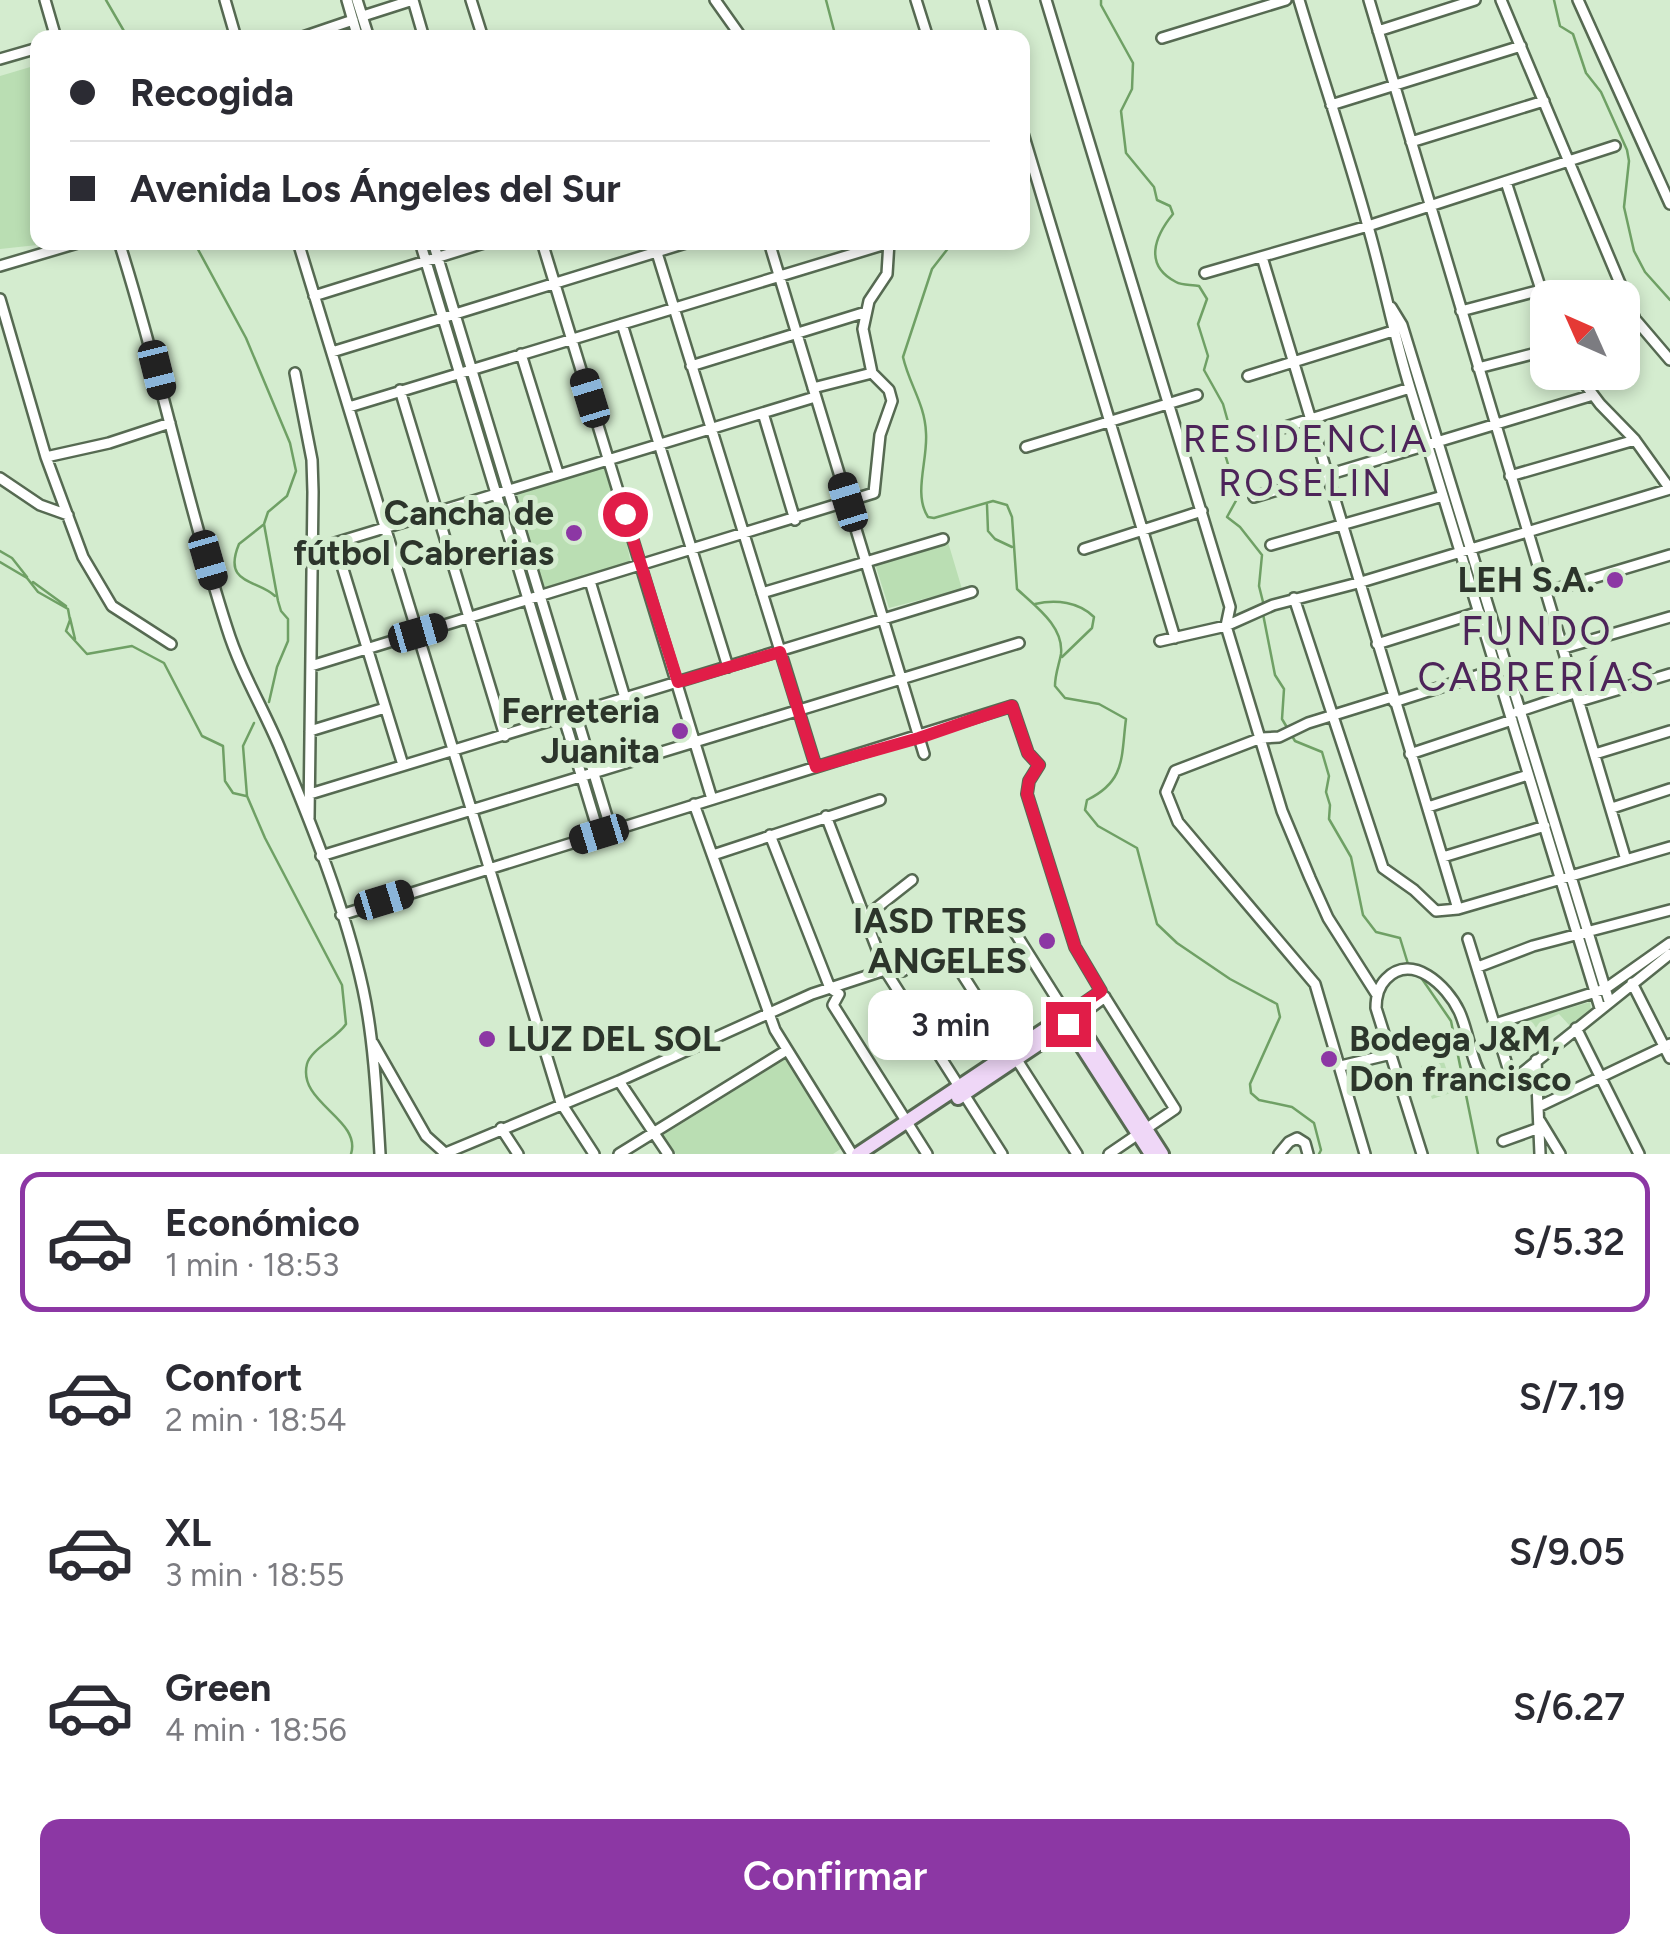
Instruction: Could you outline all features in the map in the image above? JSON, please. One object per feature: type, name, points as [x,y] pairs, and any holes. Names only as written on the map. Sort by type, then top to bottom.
[{"type":"street","points":[[45,0],[54,30]]},
{"type":"street","points":[[225,0],[234,30]]},
{"type":"street","points":[[347,0],[365,30]]},
{"type":"street","points":[[358,0],[358,30]]},
{"type":"street","points":[[323,30],[413,0],[422,30]]},
{"type":"street","points":[[471,0],[480,30]]},
{"type":"street","points":[[715,0],[736,30]]},
{"type":"street","points":[[916,0],[925,30]]},
{"type":"street","points":[[983,0],[992,30]]},
{"type":"street","points":[[1046,0],[1230,607],[1226,626],[1282,811],[1322,904],[1377,995]]},
{"type":"street","points":[[1162,38],[1286,0]]},
{"type":"street","points":[[1299,0],[1368,226],[1390,305],[1393,332],[1410,388],[1471,548],[1528,775],[1549,824]]},
{"type":"street","points":[[1368,0],[1626,860]]},
{"type":"street","points":[[1378,31],[1474,0]]},
{"type":"street","points":[[1500,0],[1636,318],[1670,360]]},
{"type":"street","points":[[1578,0],[1670,204]]},
{"type":"street","points":[[1331,105],[1521,46]]},
{"type":"street","points":[[0,58],[30,50]]},
{"type":"street","points":[[1411,142],[1544,100]]},
{"type":"street","points":[[1205,273],[1368,226],[1615,146]]},
{"type":"street","points":[[1030,157],[1175,638]]},
{"type":"street","points":[[1506,182],[1537,280]]},
{"type":"street","points":[[0,266],[54,250]]},
{"type":"street","points":[[121,250],[147,332],[227,630],[321,856],[363,989],[372,1040],[380,1154]]},
{"type":"street","points":[[300,250],[561,1103],[594,1154]]},
{"type":"street","points":[[422,250],[442,316],[507,490],[564,718],[599,834]]},
{"type":"street","points":[[435,250],[454,312],[496,493],[576,714],[612,830]]},
{"type":"street","points":[[314,296],[458,250]]},
{"type":"street","points":[[544,250],[712,799]]},
{"type":"street","points":[[332,352],[663,250]]},
{"type":"street","points":[[771,250],[924,754]]},
{"type":"street","points":[[349,407],[865,250]]},
{"type":"street","points":[[311,666],[874,493],[880,435],[891,406],[889,390],[872,373],[863,337],[866,312],[887,274],[888,250]]},
{"type":"street","points":[[657,252],[816,767]]},
{"type":"street","points":[[1262,257],[1458,909]]},
{"type":"street","points":[[1461,312],[1530,293]]},
{"type":"street","points":[[0,299],[46,457],[83,557],[112,606],[171,644]]},
{"type":"street","points":[[1390,305],[1402,325],[1433,444],[1442,496],[1501,668]]},
{"type":"street","points":[[692,366],[866,312]]},
{"type":"street","points":[[622,324],[728,666]]},
{"type":"street","points":[[1248,376],[1393,332]]},
{"type":"street","points":[[521,354],[558,474]]},
{"type":"street","points":[[1478,368],[1530,355]]},
{"type":"street","points":[[295,373],[312,460],[309,826]]},
{"type":"street","points":[[312,550],[763,413],[872,373]]},
{"type":"street","points":[[1247,439],[1410,388]]},
{"type":"street","points":[[400,390],[505,736]]},
{"type":"street","points":[[1160,641],[1226,626],[1274,604],[1358,583],[1670,489],[1636,440],[1589,390]]},
{"type":"street","points":[[1026,447],[1197,394]]},
{"type":"street","points":[[1254,496],[1593,395]]},
{"type":"street","points":[[763,413],[795,520]]},
{"type":"street","points":[[46,457],[109,443],[170,423]]},
{"type":"street","points":[[1510,476],[1636,440]]},
{"type":"street","points":[[0,478],[40,505],[68,516]]},
{"type":"street","points":[[1271,545],[1442,496]]},
{"type":"street","points":[[1084,549],[1202,511]]},
{"type":"street","points":[[762,593],[943,539]]},
{"type":"street","points":[[335,543],[402,765]]},
{"type":"street","points":[[1546,592],[1670,555]]},
{"type":"street","points":[[590,581],[626,698]]},
{"type":"street","points":[[310,794],[972,592]]},
{"type":"street","points":[[1294,598],[1383,868],[1436,911],[1458,909],[1670,848]]},
{"type":"street","points":[[1376,644],[1479,612]]},
{"type":"street","points":[[1564,648],[1670,617]]},
{"type":"street","points":[[321,856],[1020,642]]},
{"type":"street","points":[[1365,1154],[1315,984],[1178,822],[1166,792],[1176,771],[1261,738],[1279,737],[1331,716],[1501,668]]},
{"type":"street","points":[[1410,754],[1514,715],[1670,674]]},
{"type":"street","points":[[341,915],[1012,706],[1028,753],[1039,765],[1029,781],[1027,794],[1075,947],[1175,1110],[1110,1154]]},
{"type":"street","points":[[310,731],[385,708]]},
{"type":"street","points":[[1514,715],[1604,1005]]},
{"type":"street","points":[[1595,754],[1670,731]]},
{"type":"street","points":[[1428,807],[1528,775]]},
{"type":"street","points":[[1612,808],[1670,789]]},
{"type":"street","points":[[713,856],[880,800]]},
{"type":"street","points":[[694,804],[772,1012],[775,1030],[855,1154],[909,1126]]},
{"type":"street","points":[[826,816],[886,970],[1002,1154]]},
{"type":"street","points":[[1442,857],[1549,824]]},
{"type":"street","points":[[770,835],[830,988],[838,994],[833,1005],[928,1154]]},
{"type":"street","points":[[865,917],[912,880]]},
{"type":"street","points":[[1478,968],[1533,946],[1670,910]]},
{"type":"street","points":[[1014,931],[1142,1132],[1152,1154]]},
{"type":"street","points":[[1468,938],[1512,1080]]},
{"type":"street","points":[[1495,1024],[1600,990],[1670,943]]},
{"type":"street","points":[[1422,1154],[1376,1008],[1384,981],[1400,970],[1425,972],[1458,1007],[1486,1083],[1495,1088],[1512,1080],[1670,954]]},
{"type":"street","points":[[950,955],[1077,1154]]},
{"type":"street","points":[[372,1040],[426,1136],[443,1153],[830,988],[886,970],[903,971]]},
{"type":"street","points":[[1632,984],[1670,1058]]},
{"type":"street","points":[[873,1154],[1068,1015],[1104,995]]},
{"type":"street","points":[[1576,1028],[1639,1154]]},
{"type":"street","points":[[1540,1106],[1667,1046]]},
{"type":"street","points":[[619,1154],[786,1050]]},
{"type":"street","points":[[1341,1066],[1390,1054]]},
{"type":"street","points":[[1536,1060],[1540,1154]]},
{"type":"street","points":[[619,1081],[668,1154]]},
{"type":"street","points":[[1503,1141],[1540,1124]]},
{"type":"street","points":[[1540,1124],[1560,1154]]},
{"type":"street","points":[[501,1128],[518,1154]]},
{"type":"street","points":[[1142,1132],[1162,1154]]},
{"type":"street","points":[[1279,1154],[1297,1138],[1308,1154]]},
{"type":"green space","points":[[30,67],[30,246],[0,249],[0,76]]},
{"type":"green space","name":"Cancha de fútbol Cabrerias","points":[[609,462],[632,568],[545,595],[510,498]]},
{"type":"green space","points":[[948,542],[962,589],[889,608],[875,564]]},
{"type":"green space","points":[[1590,1002],[1591,1010],[1570,1026],[1559,1014],[1540,1023],[1551,1039],[1537,1051],[1525,1021]]},
{"type":"green space","points":[[787,1058],[842,1148],[833,1154],[676,1154],[663,1135]]},
{"type":"green space","points":[[1443,1059],[1454,1092],[1432,1099],[1421,1066]]},
{"type":"waterway","points":[[106,0],[123,30]]},
{"type":"waterway","points":[[826,0],[834,30]]},
{"type":"waterway","points":[[1101,0],[1133,63],[1132,89],[1121,111],[1126,153],[1154,187],[1157,200],[1170,206],[1173,214],[1157,241],[1156,259],[1166,275],[1179,283],[1199,286],[1207,299],[1198,324],[1208,356],[1204,370],[1223,404],[1230,429],[1224,451],[1238,497],[1227,517],[1262,555],[1259,586],[1264,606]]},
{"type":"waterway","points":[[1554,0],[1560,26],[1573,34],[1586,73],[1601,92],[1627,150],[1624,207],[1634,251],[1645,272],[1670,300]]},
{"type":"waterway","points":[[198,250],[246,338],[290,443],[296,471],[287,496],[268,512],[264,524],[278,601],[288,619],[288,641],[269,702]]},
{"type":"waterway","points":[[947,250],[932,269],[903,357],[925,423],[921,487],[924,508],[928,517],[934,518],[993,501],[1007,505],[1012,517],[1017,589],[1047,617],[1061,644],[1055,686],[1065,698],[1099,704],[1126,719],[1122,756],[1115,776],[1100,793],[1087,800],[1085,810],[1098,826],[1137,848],[1157,924],[1177,943],[1230,979],[1277,1004],[1280,1017],[1250,1084],[1251,1093],[1259,1100],[1292,1107],[1314,1123],[1319,1154]]},
{"type":"waterway","points":[[987,505],[988,531],[1012,547]]},
{"type":"waterway","points":[[263,525],[239,544],[235,567],[244,579],[275,596]]},
{"type":"waterway","points":[[0,551],[12,558],[27,577]]},
{"type":"waterway","points":[[0,562],[27,578],[38,592],[68,609],[66,631],[87,654],[132,646],[164,663],[202,736],[223,746],[225,781],[233,793],[246,796]]},
{"type":"waterway","points":[[33,582],[66,606]]},
{"type":"waterway","points":[[1035,604],[1067,603],[1094,617],[1092,628],[1062,657]]},
{"type":"waterway","points":[[1263,614],[1275,675],[1284,689],[1282,719],[1295,741],[1322,752],[1329,776],[1329,819],[1351,857],[1363,915],[1376,932],[1400,938],[1408,964]]},
{"type":"waterway","points":[[70,618],[75,639]]},
{"type":"waterway","points":[[254,723],[243,746],[247,796],[342,985],[346,1024],[309,1059],[306,1078],[311,1090],[347,1131],[352,1142],[351,1154]]},
{"type":"waterway","points":[[1420,976],[1451,1021],[1478,1154]]},
{"type":"place","name":"Cancha de fútbol Cabrerias","points":[[574,533]]},
{"type":"place","name":"LEH S.A.","points":[[1615,580]]},
{"type":"place","name":"Ferreteria Juanita","points":[[680,731]]},
{"type":"place","name":"IASD TRES ANGELES","points":[[1047,941]]},
{"type":"place","name":"LUZ DEL SOL","points":[[487,1039]]},
{"type":"place","name":"Bodega J&M, Don francisco","points":[[1329,1059]]},
{"type":"district","name":"RESIDENCIA ROSELIN","points":[[1306,461]]},
{"type":"district","name":"FUNDO CABRERÍAS","points":[[1537,654]]},
{"type":"route","points":[[625,514],[678,682],[780,652],[816,767],[1012,706],[1028,753],[1039,765],[1029,781],[1027,794],[1075,947],[1101,991],[1063,1017],[1068,1024]]}]
